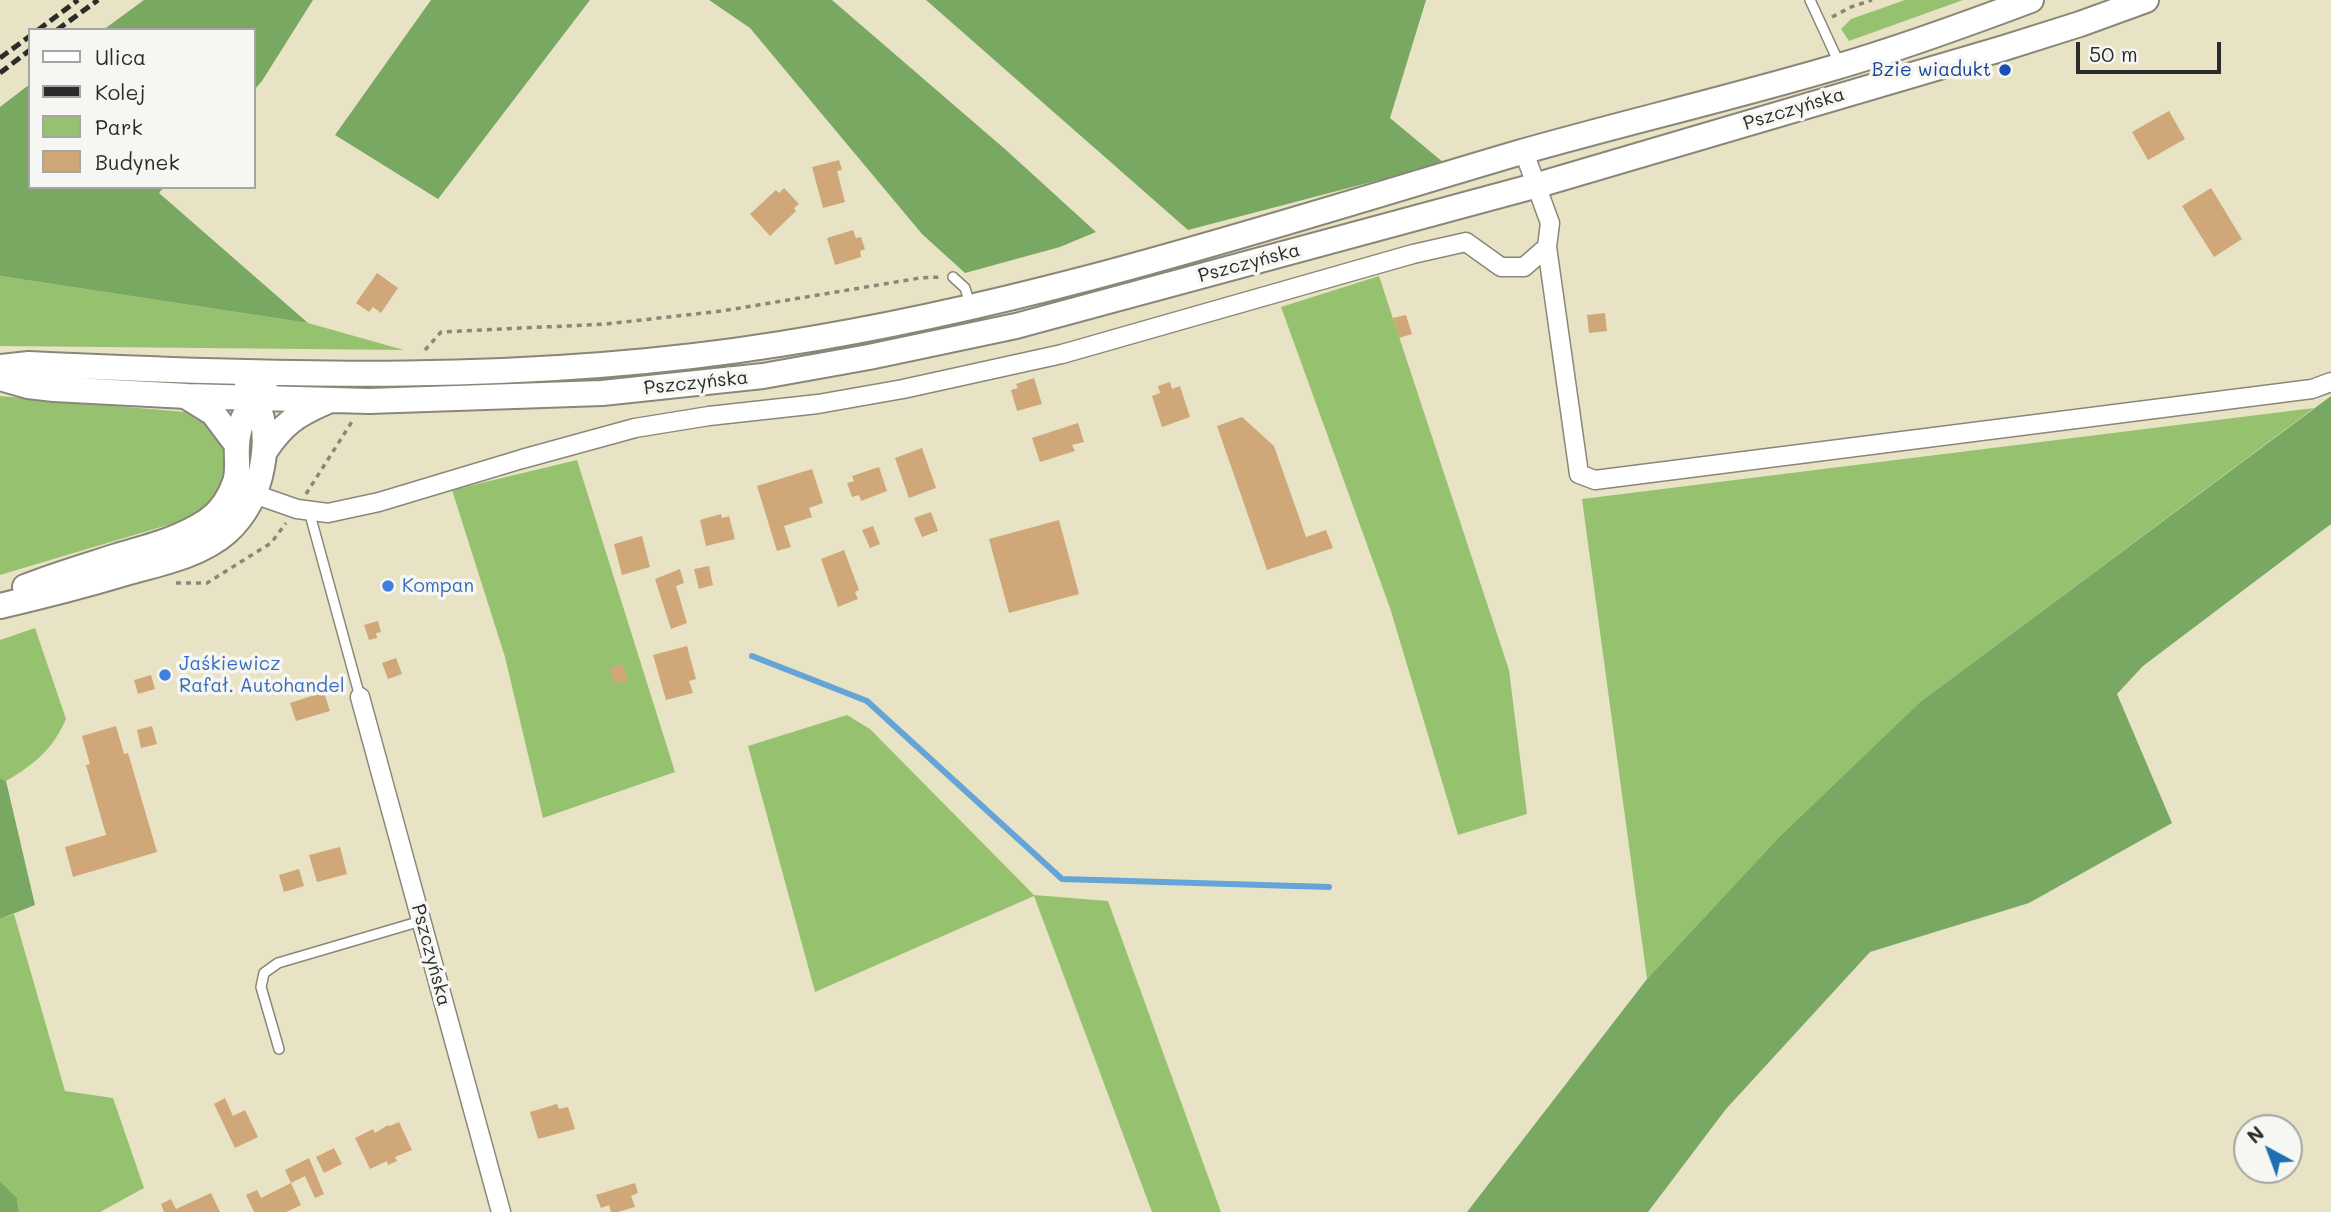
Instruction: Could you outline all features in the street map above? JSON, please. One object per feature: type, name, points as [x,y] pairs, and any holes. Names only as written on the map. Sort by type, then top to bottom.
[{"type":"main road","name":"Pszczyńska","points":[[0,367],[29,364],[235,373],[418,375],[526,371],[645,361],[779,345],[972,307],[1198,249],[1524,152],[1840,66],[2031,0]]},
{"type":"main road","name":"Pszczyńska","points":[[0,606],[73,589],[175,559],[200,549],[227,532],[244,512],[254,494],[265,451],[263,416],[255,399],[382,401],[602,393],[776,374],[1016,327],[1538,185],[2055,32],[2146,0]]},
{"type":"main road","points":[[235,373],[255,399]]},
{"type":"main road","points":[[0,596],[61,573],[186,534],[210,519],[228,499],[235,481],[242,418],[255,399],[281,374]]},
{"type":"main road","points":[[0,378],[27,386],[54,389],[255,399]]},
{"type":"main road","points":[[187,396],[213,413],[237,444]]},
{"type":"main road","name":"Pszczyńska","points":[[265,451],[280,429],[300,413],[328,401]]},
{"type":"street","points":[[1524,152],[1550,223],[1547,247],[1579,474],[1595,480],[2312,389],[2331,382]]},
{"type":"street","points":[[254,494],[297,509],[328,513],[379,502],[635,428],[903,389],[1062,354],[1466,242],[1501,267],[1524,267],[1547,247]]},
{"type":"street","name":"Pszczyńska","points":[[360,697],[501,1212]]},
{"type":"lane","points":[[1810,0],[1840,66]]},
{"type":"lane","points":[[953,277],[965,288],[972,307]]},
{"type":"lane","points":[[309,511],[360,697]]},
{"type":"lane","points":[[279,1049],[261,987],[264,974],[278,963],[421,921]]},
{"type":"path","points":[[1821,23],[1851,7],[1872,0]]},
{"type":"path","points":[[424,351],[441,332],[606,324],[722,311],[920,278],[953,277]]},
{"type":"green space","points":[[144,0],[313,0],[256,88],[256,28],[106,28]]},
{"type":"green space","points":[[431,0],[590,0],[438,199],[335,135]]},
{"type":"green space","points":[[709,0],[832,0],[1006,150],[1096,232],[1060,247],[965,273],[922,234],[750,28]]},
{"type":"green space","points":[[926,0],[1426,0],[1390,118],[1444,163],[1188,230]]},
{"type":"green space","points":[[1905,0],[1963,0],[1849,41],[1841,29],[1851,19]]},
{"type":"green space","points":[[28,86],[28,189],[162,189],[159,193],[308,323],[0,276],[0,107]]},
{"type":"green space","points":[[0,276],[308,323],[404,350],[0,346]]},
{"type":"green space","points":[[1379,276],[1509,670],[1527,814],[1458,835],[1390,608],[1281,307]]},
{"type":"green space","points":[[0,396],[197,413],[214,426],[224,450],[223,485],[198,516],[0,575]]},
{"type":"green space","points":[[2331,396],[2331,524],[2143,666],[2117,694],[2172,823],[2029,903],[1870,952],[1726,1109],[1648,1212],[1467,1212],[1647,979],[1779,837],[1920,702]]},
{"type":"green space","points":[[2314,408],[1920,702],[1779,837],[1647,979],[1582,499]]},
{"type":"green space","points":[[577,460],[675,772],[543,818],[505,657],[452,490]]},
{"type":"green space","points":[[35,628],[66,719],[42,755],[6,781],[0,778],[0,640]]},
{"type":"green space","points":[[847,715],[870,729],[1034,895],[1108,901],[1221,1212],[1152,1212],[1034,896],[815,992],[748,746]]},
{"type":"green space","points":[[0,778],[6,781],[35,905],[0,919]]},
{"type":"green space","points":[[14,914],[65,1091],[113,1098],[144,1188],[100,1212],[19,1212],[17,1198],[0,1181],[0,919]]},
{"type":"green space","points":[[0,1181],[17,1198],[19,1212],[0,1212]]},
{"type":"building","points":[[2169,111],[2185,139],[2148,160],[2132,132]]},
{"type":"building","points":[[839,160],[842,170],[837,171],[845,202],[823,208],[812,167]]},
{"type":"building","points":[[784,188],[799,204],[794,208],[796,211],[770,236],[750,214],[776,190],[779,193]]},
{"type":"building","points":[[2211,188],[2242,239],[2214,257],[2182,206]]},
{"type":"building","points":[[853,230],[856,238],[861,237],[865,249],[860,251],[861,257],[835,265],[827,238]]},
{"type":"building","points":[[377,273],[398,288],[381,313],[373,307],[369,312],[356,303]]},
{"type":"building","points":[[1605,313],[1607,331],[1589,333],[1587,315]]},
{"type":"building","points":[[1406,315],[1412,334],[1399,338],[1393,318]]},
{"type":"building","points":[[1034,378],[1042,404],[1017,411],[1011,390],[1018,388],[1016,384]]},
{"type":"building","points":[[1170,382],[1172,389],[1180,386],[1190,417],[1162,427],[1152,396],[1160,393],[1158,386]]},
{"type":"building","points":[[1242,417],[1274,446],[1306,537],[1326,530],[1333,548],[1267,570],[1217,426]]},
{"type":"building","points":[[1078,423],[1084,442],[1072,445],[1075,451],[1040,462],[1032,438]]},
{"type":"building","points":[[922,448],[936,488],[909,498],[895,458]]},
{"type":"building","points":[[879,467],[887,491],[861,501],[859,495],[852,497],[847,483],[854,481],[852,476]]},
{"type":"building","points":[[812,469],[823,503],[809,508],[812,517],[784,526],[791,547],[777,551],[757,486]]},
{"type":"building","points":[[931,512],[938,531],[922,537],[914,518]]},
{"type":"building","points":[[721,514],[722,518],[729,516],[735,539],[706,546],[700,520]]},
{"type":"building","points":[[1059,520],[1079,594],[1009,613],[989,539]]},
{"type":"building","points":[[873,526],[880,544],[870,548],[862,530]]},
{"type":"building","points":[[642,536],[650,567],[622,575],[614,544]]},
{"type":"building","points":[[844,550],[859,590],[855,592],[858,599],[838,607],[821,559]]},
{"type":"building","points":[[709,566],[713,585],[699,589],[694,569]]},
{"type":"building","points":[[680,569],[684,583],[676,586],[687,623],[671,629],[655,579]]},
{"type":"building","points":[[378,621],[381,632],[376,633],[377,638],[369,640],[364,625]]},
{"type":"building","points":[[687,646],[696,679],[689,681],[693,693],[666,700],[653,655]]},
{"type":"building","points":[[396,658],[402,674],[388,679],[382,663]]},
{"type":"building","points":[[623,664],[628,680],[615,684],[610,668]]},
{"type":"building","points":[[151,675],[155,689],[138,694],[134,680]]},
{"type":"building","points":[[324,692],[330,711],[296,721],[290,703]]},
{"type":"building","points":[[116,726],[124,754],[128,753],[157,852],[73,877],[65,847],[106,835],[86,765],[90,764],[82,736]]},
{"type":"building","points":[[152,726],[157,744],[141,748],[137,730]]},
{"type":"building","points":[[340,847],[347,874],[317,882],[309,855]]},
{"type":"building","points":[[299,869],[304,886],[284,892],[279,875]]},
{"type":"building","points":[[225,1098],[233,1116],[245,1110],[258,1137],[235,1148],[214,1104]]},
{"type":"building","points":[[557,1104],[559,1109],[568,1107],[575,1129],[538,1139],[530,1112]]},
{"type":"building","points":[[399,1122],[412,1150],[395,1157],[397,1161],[388,1165],[387,1161],[370,1169],[355,1138],[373,1129],[375,1133]]},
{"type":"building","points":[[334,1148],[342,1164],[324,1173],[316,1157]]},
{"type":"building","points":[[309,1158],[324,1194],[315,1198],[305,1176],[291,1183],[285,1170]]},
{"type":"building","points":[[291,1183],[301,1205],[286,1212],[254,1212],[246,1195],[257,1190],[261,1198]]},
{"type":"building","points":[[635,1183],[638,1193],[631,1196],[635,1207],[618,1212],[611,1212],[609,1205],[601,1208],[596,1195]]},
{"type":"building","points":[[211,1193],[220,1212],[164,1212],[161,1204],[171,1199],[176,1209]]},
{"type":"waterway","points":[[752,656],[867,701],[1062,879],[1329,887]]},
{"type":"railway","points":[[41,28],[78,0]]},
{"type":"railway","points":[[60,28],[98,0]]},
{"type":"railway","points":[[0,58],[28,37]]},
{"type":"railway","points":[[0,73],[28,52]]},
{"type":"place","name":"Bzie wiadukt","points":[[2005,70]]},
{"type":"place","name":"Kompan","points":[[388,586]]},
{"type":"place","name":"Jaśkiewicz Rafał. Autohandel","points":[[165,675]]}]
